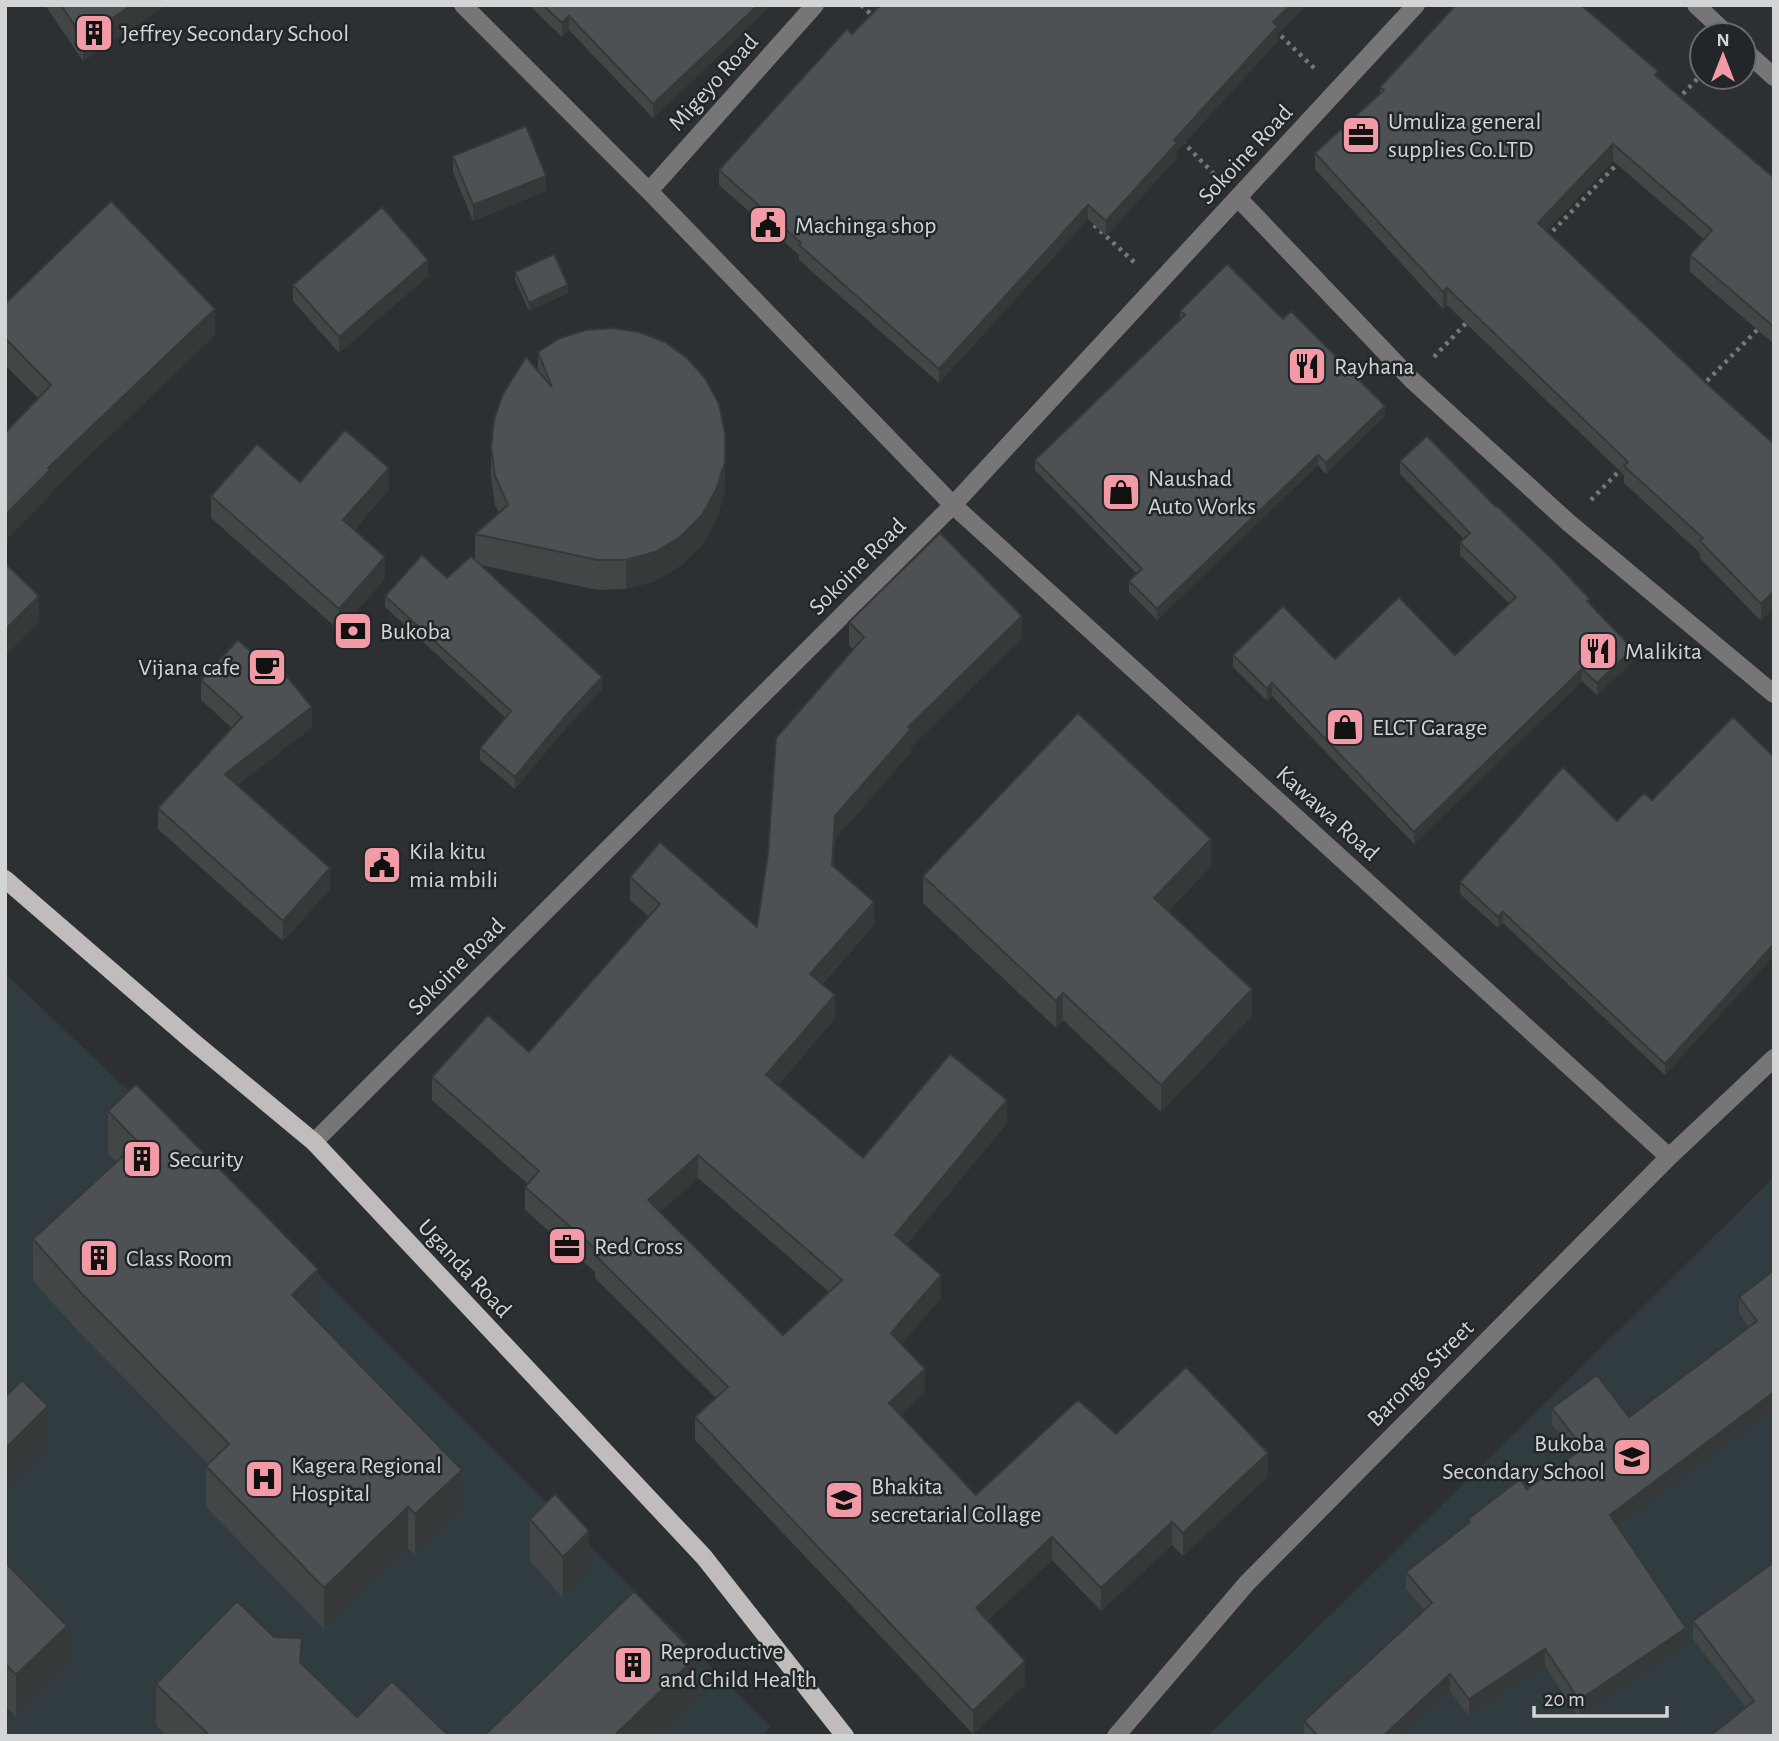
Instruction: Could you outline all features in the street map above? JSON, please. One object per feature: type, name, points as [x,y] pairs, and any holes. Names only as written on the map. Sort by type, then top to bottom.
[{"type":"main road","name":"Uganda Road","points":[[5,879],[191,1041],[314,1142],[704,1557],[845,1736]]},
{"type":"street","name":"Kawawa Road","points":[[463,5],[649,191],[953,505],[1669,1157]]},
{"type":"street","name":"Migeyo Road","points":[[649,191],[815,5]]},
{"type":"street","name":"Sokoine Road","points":[[314,1142],[953,505],[1416,5]]},
{"type":"street","points":[[1696,5],[1713,21]]},
{"type":"street","points":[[1758,63],[1774,78]]},
{"type":"street","points":[[1238,198],[1412,380],[1569,523],[1774,694]]},
{"type":"street","name":"Barongo Street","points":[[1116,1736],[1247,1583],[1669,1157],[1773,1061]]},
{"type":"path","points":[[862,5],[881,24]]},
{"type":"path","points":[[1270,24],[1336,91]]},
{"type":"path","points":[[1674,103],[1688,88]]},
{"type":"path","points":[[1182,140],[1238,198]]},
{"type":"path","points":[[1543,242],[1627,153]]},
{"type":"path","points":[[1088,219],[1157,284]]},
{"type":"path","points":[[1412,380],[1478,311]]},
{"type":"path","points":[[1696,393],[1764,323]]},
{"type":"path","points":[[1569,523],[1627,463]]},
{"type":"shaded area","name":"Kagera Regional Hospital","points":[[5,973],[275,1231],[770,1726],[764,1736],[5,1736]]},
{"type":"shaded area","name":"Bukoba Secondary School","points":[[1773,1178],[1774,1736],[1208,1736]]},
{"type":"building","points":[[61,5],[132,5],[83,38]]},
{"type":"building","points":[[543,5],[758,5],[653,104],[569,16],[562,23]]},
{"type":"building","points":[[881,5],[1291,5],[1273,22],[1278,26],[1174,140],[1177,143],[1106,221],[1088,205],[939,369],[719,170],[847,29],[852,34]]},
{"type":"building","points":[[1456,5],[1581,5],[1658,71],[1655,75],[1774,178],[1774,327],[1690,255],[1712,230],[1613,144],[1538,223],[1774,444],[1774,595],[1772,593],[1761,604],[1700,541],[1703,538],[1624,466],[1628,462],[1447,288],[1443,292],[1315,153],[1384,90],[1380,87]]},
{"type":"building","points":[[526,126],[546,176],[473,205],[453,156]]},
{"type":"building","points":[[111,201],[215,309],[48,468],[50,470],[5,515],[5,433],[51,385],[5,338],[5,304]]},
{"type":"building","points":[[382,207],[428,260],[339,337],[293,285]]},
{"type":"building","points":[[554,254],[568,285],[529,303],[515,272]]},
{"type":"building","points":[[1227,264],[1283,319],[1291,311],[1385,406],[1326,463],[1318,455],[1157,609],[1129,581],[1142,569],[1035,460],[1185,315],[1180,311]]},
{"type":"building","points":[[613,328],[639,332],[665,342],[687,358],[705,378],[719,404],[725,433],[725,462],[716,490],[702,515],[680,537],[655,552],[626,560],[598,560],[475,534],[508,505],[495,476],[491,448],[494,420],[503,394],[526,357],[552,387],[538,352],[560,338],[586,330]]},
{"type":"building","points":[[345,430],[389,468],[343,520],[385,557],[339,609],[211,496],[257,444],[300,482]]},
{"type":"building","points":[[1427,436],[1496,507],[1552,559],[1633,649],[1597,683],[1582,669],[1414,832],[1272,683],[1267,689],[1233,655],[1283,606],[1335,659],[1399,597],[1455,655],[1516,597],[1460,543],[1470,533],[1400,461]]},
{"type":"building","points":[[940,533],[1022,616],[908,727],[911,729],[835,816],[832,865],[874,902],[810,974],[835,995],[766,1075],[863,1158],[950,1054],[1007,1100],[895,1235],[941,1275],[891,1333],[925,1369],[889,1403],[976,1495],[1078,1400],[1116,1434],[1186,1367],[1268,1453],[1183,1533],[1172,1522],[1101,1588],[1052,1537],[976,1608],[1025,1661],[973,1711],[695,1417],[728,1387],[595,1255],[599,1252],[525,1187],[539,1171],[432,1077],[488,1015],[529,1052],[660,904],[630,877],[660,842],[757,927],[768,853],[776,738],[864,637],[849,622]],"holes":[[[698,1155],[842,1280],[783,1335],[648,1200]]]},
{"type":"building","points":[[422,555],[447,578],[471,556],[602,677],[515,777],[480,748],[511,711],[385,596]]},
{"type":"building","points":[[5,563],[39,596],[5,630]]},
{"type":"building","points":[[238,640],[279,677],[284,673],[312,707],[225,774],[330,868],[283,921],[158,808],[242,717],[201,680]]},
{"type":"building","points":[[1078,713],[1211,839],[1154,898],[1252,989],[1161,1085],[1063,993],[1056,1001],[923,876]]},
{"type":"building","points":[[1733,717],[1774,757],[1774,944],[1665,1064],[1503,912],[1498,917],[1460,882],[1563,767],[1617,821],[1644,793],[1652,800]]},
{"type":"building","points":[[136,1084],[318,1269],[292,1295],[462,1470],[415,1514],[408,1507],[324,1588],[206,1466],[229,1444],[81,1293],[33,1239],[138,1142],[108,1111]]},
{"type":"building","points":[[1774,1270],[1774,1392],[1610,1515],[1686,1628],[1579,1700],[1545,1649],[1469,1699],[1450,1674],[1383,1736],[1318,1736],[1304,1721],[1432,1603],[1406,1572],[1520,1479],[1527,1489],[1583,1448],[1552,1408],[1597,1375],[1629,1417],[1757,1321],[1739,1297]]},
{"type":"building","points":[[22,1380],[48,1406],[5,1449],[5,1397]]},
{"type":"building","points":[[555,1494],[589,1531],[563,1557],[530,1519]]},
{"type":"building","points":[[5,1562],[67,1626],[16,1675],[5,1664]]},
{"type":"building","points":[[1774,1562],[1774,1736],[1710,1736],[1754,1701],[1693,1621]]},
{"type":"building","points":[[634,1591],[697,1656],[614,1736],[484,1736]]},
{"type":"building","points":[[237,1601],[274,1637],[302,1638],[300,1662],[357,1717],[392,1681],[449,1736],[210,1736],[156,1684]]},
{"type":"place","name":"Jeffrey Secondary School","points":[[94,33]]},
{"type":"place","name":"Umuliza general supplies Co.LTD","points":[[1361,135]]},
{"type":"place","name":"Machinga shop","points":[[768,225]]},
{"type":"place","name":"Rayhana","points":[[1307,366]]},
{"type":"place","name":"Naushad Auto Works","points":[[1121,492]]},
{"type":"place","name":"Bukoba","points":[[353,631]]},
{"type":"place","name":"Malikita","points":[[1598,651]]},
{"type":"place","name":"Vijana cafe","points":[[267,667]]},
{"type":"place","name":"ELCT Garage","points":[[1345,727]]},
{"type":"place","name":"Kila kitu mia mbili","points":[[382,865]]},
{"type":"place","name":"Security","points":[[142,1159]]},
{"type":"place","name":"Red Cross","points":[[567,1246]]},
{"type":"place","name":"Class Room","points":[[99,1258]]},
{"type":"place","name":"Bukoba Secondary School","points":[[1632,1457]]},
{"type":"place","name":"Kagera Regional Hospital","points":[[264,1479]]},
{"type":"place","name":"Bhakita secretarial Collage","points":[[844,1500]]},
{"type":"place","name":"Reproductive and Child Health","points":[[633,1665]]}]
